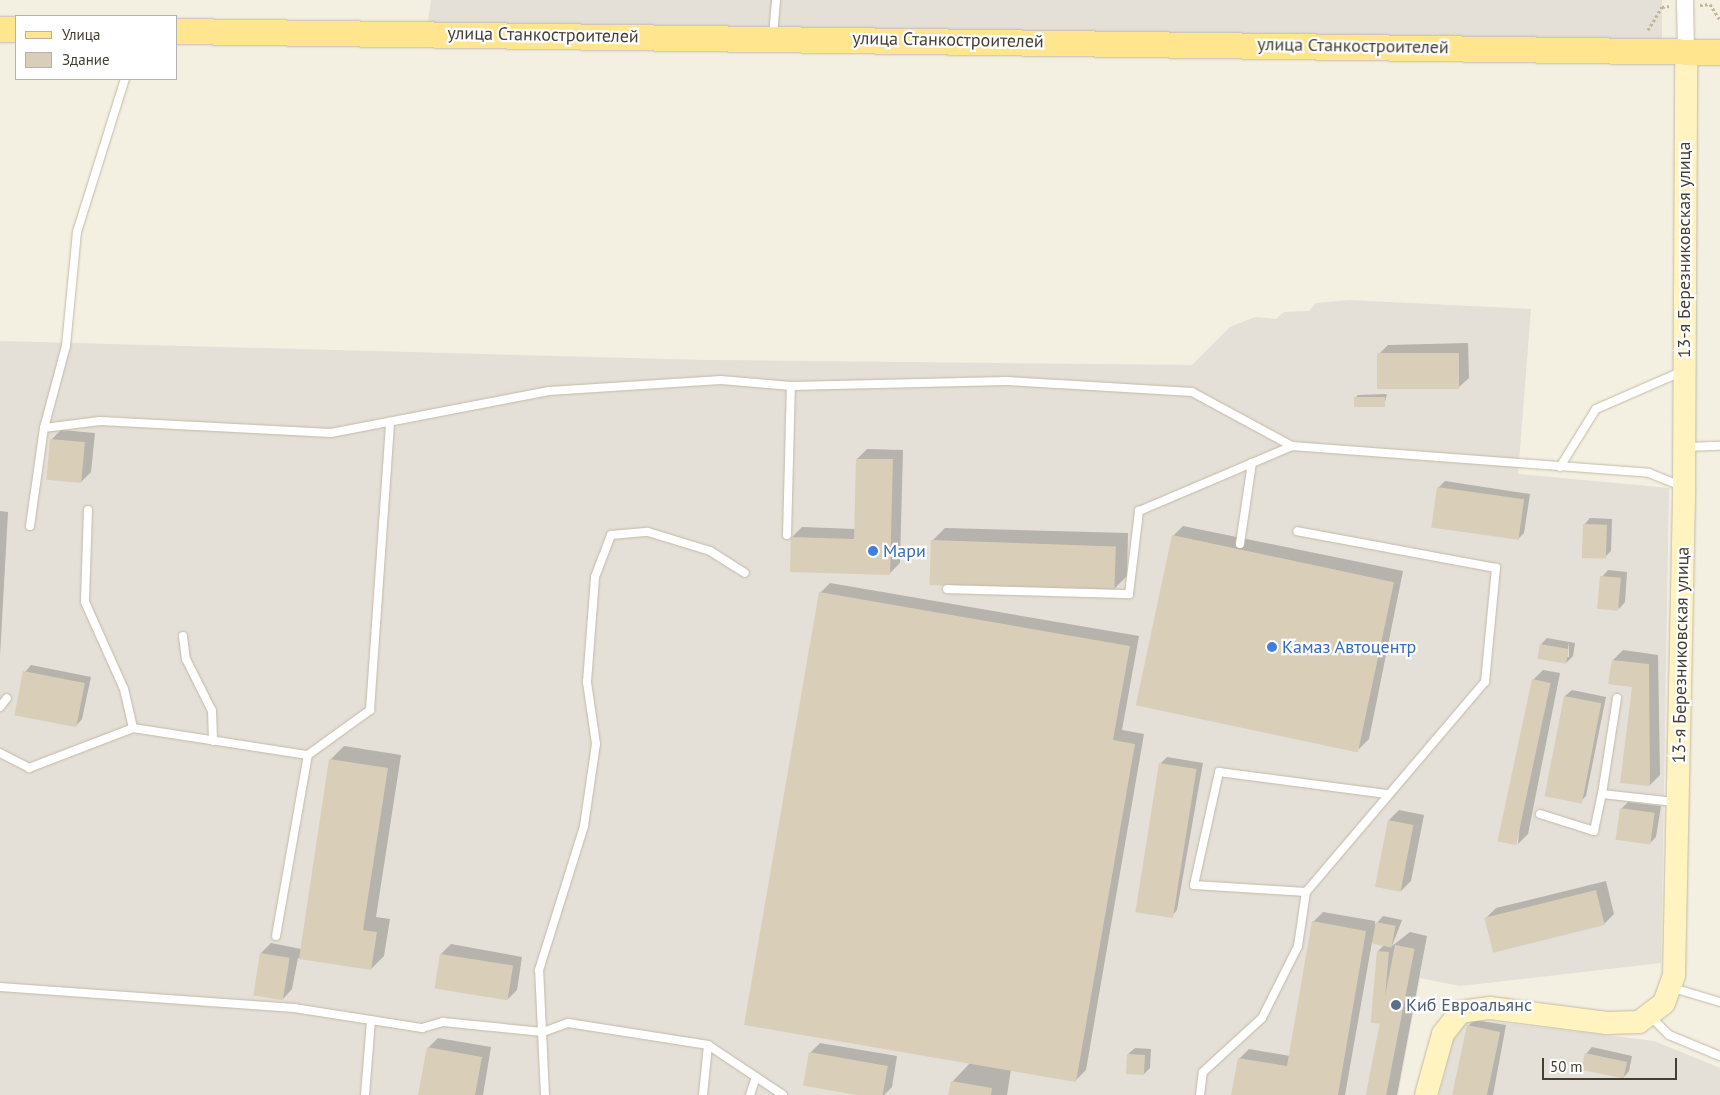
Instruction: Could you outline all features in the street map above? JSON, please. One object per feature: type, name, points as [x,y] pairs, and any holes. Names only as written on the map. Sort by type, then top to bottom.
[{"type":"main road","points":[[0,29],[15,29]]},
{"type":"main road","name":"улица Станкостроителей","points":[[178,31],[1720,52]]},
{"type":"street","name":"13-я Березниковская улица","points":[[1671,988],[1679,803],[1684,487],[1685,0]]},
{"type":"street","points":[[1426,1095],[1443,1034],[1453,1017],[1464,1010],[1490,1008],[1607,1023],[1639,1022],[1651,1016],[1671,988]]},
{"type":"lane","points":[[773,38],[776,0]]},
{"type":"lane","points":[[30,526],[44,428],[66,346],[77,232],[126,80]]},
{"type":"lane","points":[[1560,467],[1596,409],[1684,370]]},
{"type":"lane","points":[[44,428],[100,422],[331,433],[549,391],[721,380],[791,386],[1007,381],[1192,392],[1292,446],[1649,473],[1684,487]]},
{"type":"lane","points":[[787,536],[791,386]]},
{"type":"lane","points":[[276,936],[308,755],[370,710],[390,422]]},
{"type":"lane","points":[[948,589],[1129,594],[1140,512],[1292,446]]},
{"type":"lane","points":[[1684,447],[1720,446]]},
{"type":"lane","points":[[1240,544],[1252,463]]},
{"type":"lane","points":[[88,510],[85,602],[124,689],[133,728]]},
{"type":"lane","points":[[1200,1095],[1203,1072],[1262,1018],[1298,946],[1306,892],[1387,794],[1485,682],[1496,568],[1297,531]]},
{"type":"lane","points":[[545,1095],[539,970],[584,826],[596,744],[587,682],[595,577],[611,536],[648,532],[710,551],[745,573]]},
{"type":"lane","points":[[183,636],[186,659],[212,711],[213,740]]},
{"type":"lane","points":[[0,707],[7,698]]},
{"type":"lane","points":[[1540,814],[1594,831],[1602,794],[1617,698]]},
{"type":"lane","points":[[0,753],[29,768],[133,728],[308,755]]},
{"type":"lane","points":[[1306,892],[1194,885],[1219,772],[1387,794]]},
{"type":"lane","points":[[1602,794],[1679,803]]},
{"type":"lane","points":[[0,987],[294,1008],[422,1028],[443,1022],[543,1032],[568,1023],[708,1045],[783,1095]]},
{"type":"lane","points":[[1671,988],[1720,1002]]},
{"type":"lane","points":[[1651,1016],[1669,1035],[1720,1056]]},
{"type":"lane","points":[[365,1095],[371,1020]]},
{"type":"lane","points":[[704,1095],[708,1045]]},
{"type":"lane","points":[[750,1095],[756,1077]]},
{"type":"shaded area","points":[[431,0],[1662,0],[1662,41],[427,29]]},
{"type":"shaded area","points":[[1349,300],[1531,309],[1518,474],[1669,488],[1661,963],[1460,986],[1420,978],[1398,1095],[0,1095],[0,341],[705,360],[1192,365],[1230,327],[1255,317],[1276,319],[1284,312],[1309,311],[1316,303]]},
{"type":"shaded area","points":[[1465,1018],[1654,1041],[1720,1068],[1720,1095],[1439,1095],[1456,1027]]},
{"type":"building","points":[[1377,353],[1459,353],[1459,389],[1377,389]]},
{"type":"building","points":[[1354,397],[1385,397],[1385,407],[1354,407]]},
{"type":"building","points":[[50,439],[85,442],[81,483],[46,480]]},
{"type":"building","points":[[856,459],[893,459],[890,575],[790,572],[791,537],[854,539]]},
{"type":"building","points":[[1437,487],[1524,499],[1518,540],[1431,528]]},
{"type":"building","points":[[1583,524],[1607,525],[1606,559],[1582,558]]},
{"type":"building","points":[[1172,535],[1394,582],[1358,752],[1136,705]]},
{"type":"building","points":[[931,540],[1116,546],[1114,591],[929,585]]},
{"type":"building","points":[[1600,576],[1621,578],[1618,611],[1597,609]]},
{"type":"building","points":[[819,592],[1130,646],[1113,740],[1135,744],[1076,1082],[744,1025]]},
{"type":"building","points":[[1540,644],[1569,649],[1566,664],[1537,659]]},
{"type":"building","points":[[1612,660],[1649,664],[1650,786],[1620,783],[1632,687],[1608,684]]},
{"type":"building","points":[[23,671],[85,683],[76,727],[14,715]]},
{"type":"building","points":[[1532,679],[1551,683],[1516,845],[1497,841]]},
{"type":"building","points":[[1564,696],[1601,703],[1582,803],[1545,796]]},
{"type":"building","points":[[329,759],[388,768],[363,930],[377,932],[371,970],[299,959]]},
{"type":"building","points":[[1159,763],[1197,769],[1173,918],[1135,912]]},
{"type":"building","points":[[1620,808],[1655,813],[1650,845],[1616,840]]},
{"type":"building","points":[[1388,820],[1414,825],[1401,892],[1375,887]]},
{"type":"building","points":[[1596,890],[1605,925],[1493,953],[1484,918]]},
{"type":"building","points":[[1312,921],[1366,931],[1338,1095],[1231,1095],[1238,1058],[1287,1066]]},
{"type":"building","points":[[1376,922],[1396,926],[1391,947],[1372,944]]},
{"type":"building","points":[[1395,945],[1415,949],[1386,1095],[1366,1095]]},
{"type":"building","points":[[1377,951],[1389,952],[1383,1024],[1371,1023]]},
{"type":"building","points":[[260,953],[290,958],[283,1000],[253,995]]},
{"type":"building","points":[[440,954],[513,966],[508,1000],[435,989]]},
{"type":"building","points":[[1467,1025],[1500,1032],[1487,1095],[1452,1094]]},
{"type":"building","points":[[427,1047],[482,1057],[475,1095],[418,1095]]},
{"type":"building","points":[[809,1052],[888,1066],[883,1095],[857,1095],[803,1085]]},
{"type":"building","points":[[1585,1053],[1627,1062],[1624,1079],[1581,1070]]},
{"type":"building","points":[[1127,1054],[1145,1055],[1144,1075],[1126,1074]]},
{"type":"building","points":[[951,1081],[992,1088],[991,1095],[948,1095]]},
{"type":"place","name":"Мари","points":[[873,551]]},
{"type":"place","name":"Камаз Автоцентр","points":[[1272,647]]},
{"type":"place","name":"Киб Евроальянс","points":[[1396,1005]]}]
